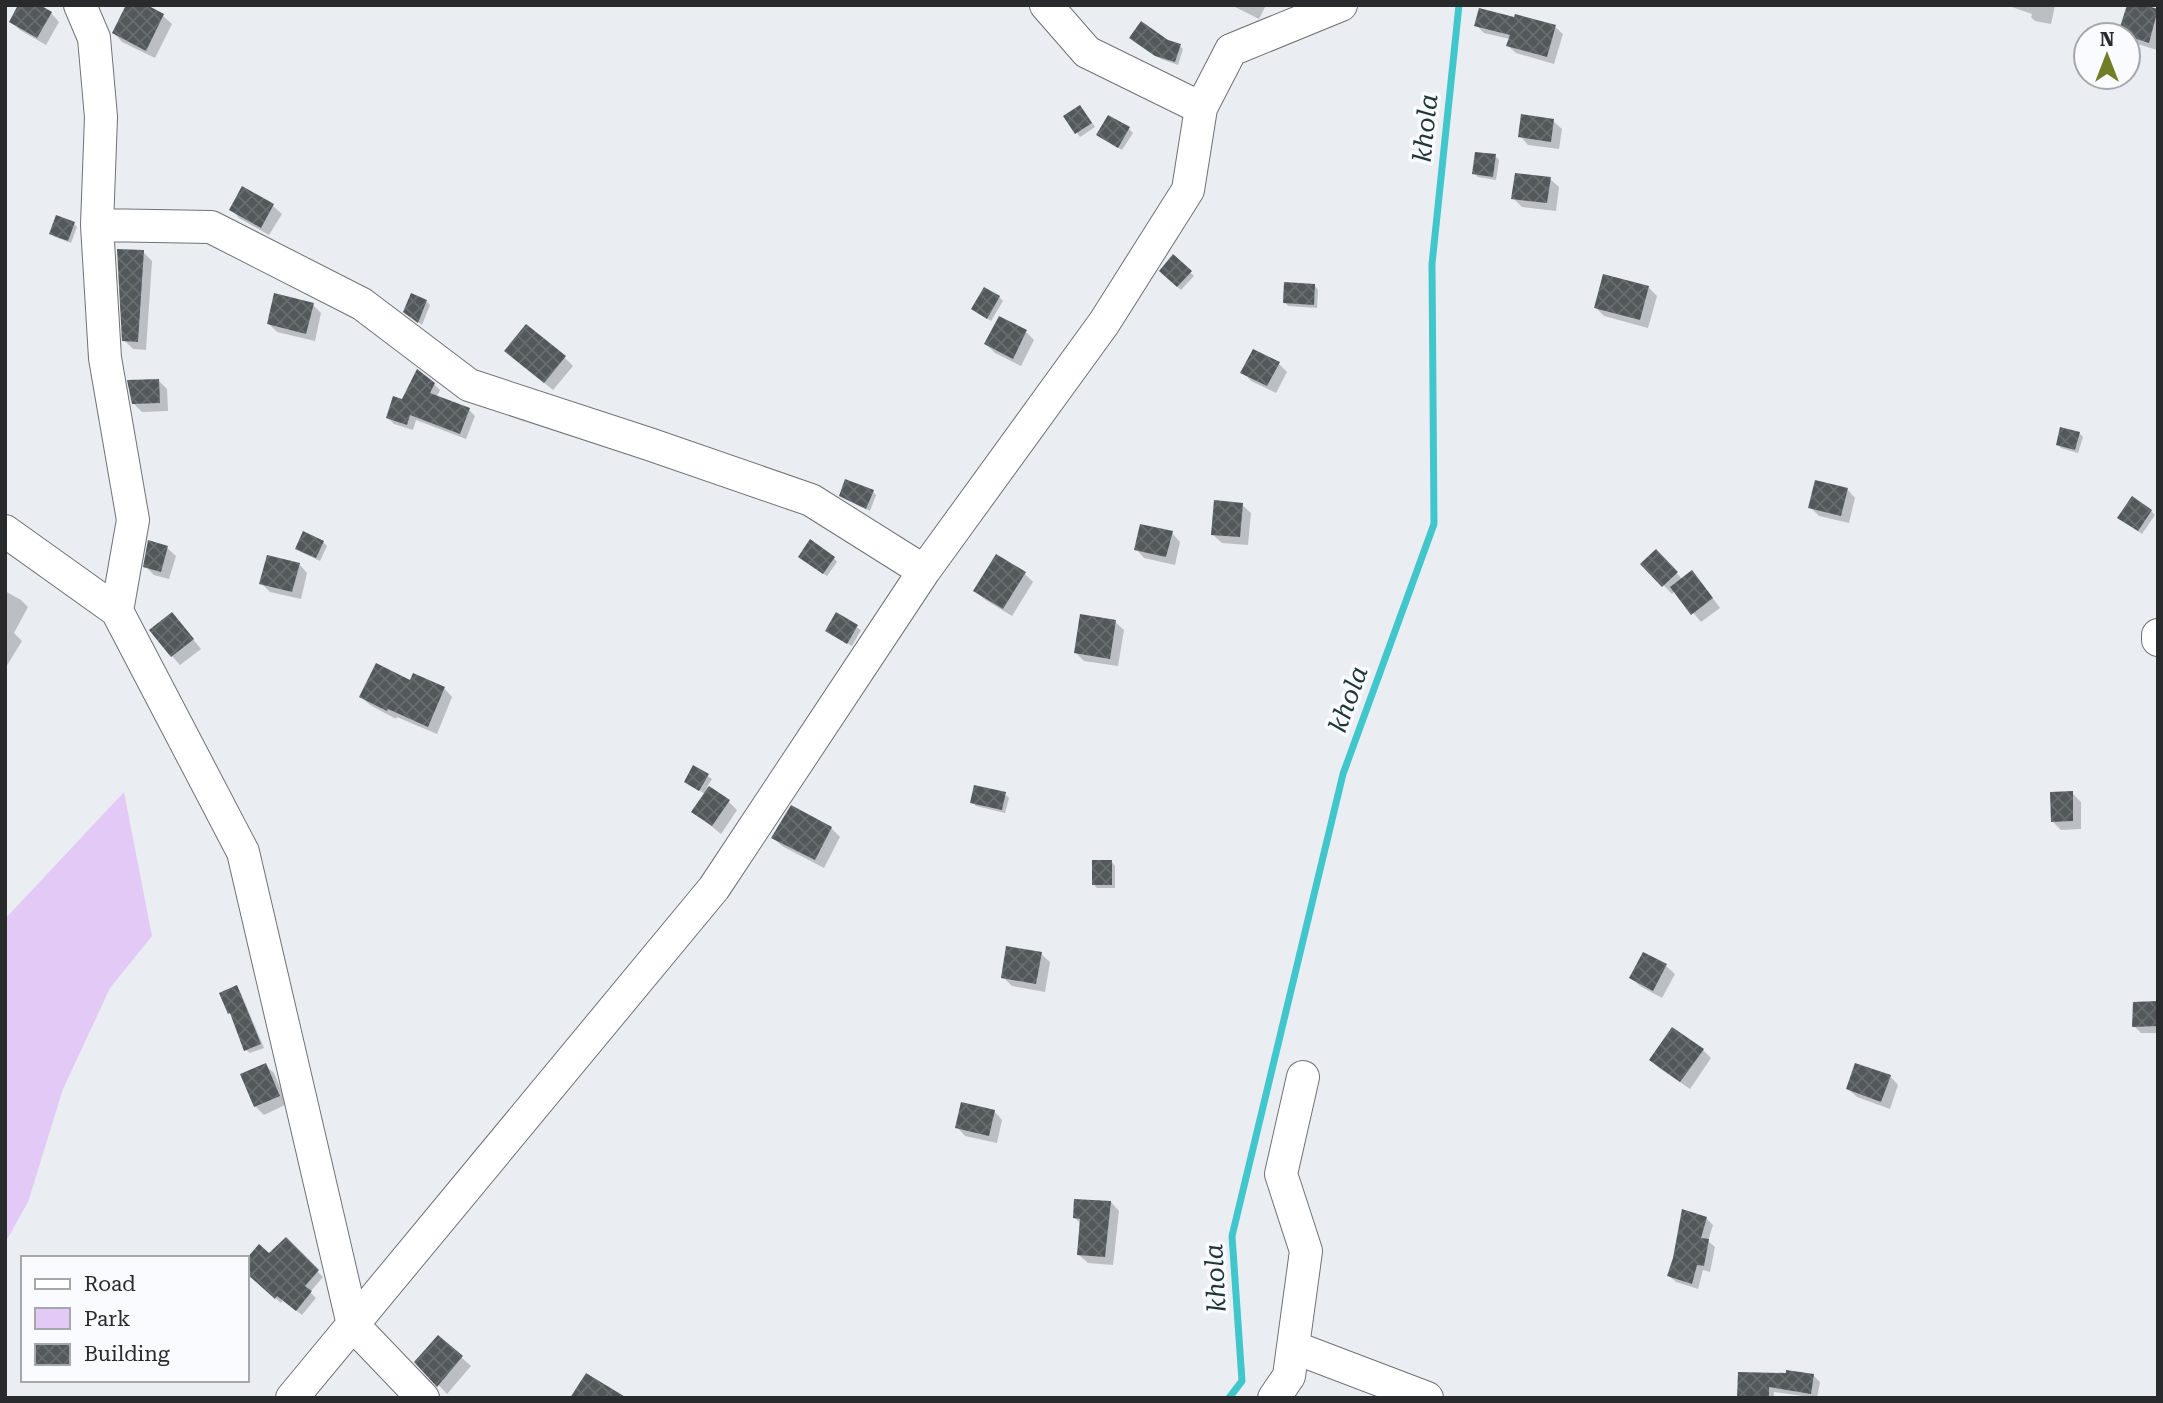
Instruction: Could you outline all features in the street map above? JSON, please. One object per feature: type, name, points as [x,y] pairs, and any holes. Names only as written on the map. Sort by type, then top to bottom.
[{"type":"street","points":[[80,5],[94,38],[101,117],[97,225],[105,358],[133,520],[117,611]]},
{"type":"street","points":[[1046,5],[1087,52],[1201,108]]},
{"type":"street","points":[[292,1398],[714,888],[924,571],[1104,323],[1188,190],[1201,108],[1231,50],[1341,5]]},
{"type":"street","points":[[97,225],[211,227],[362,304],[469,385],[811,500],[924,571]]},
{"type":"street","points":[[5,531],[117,611],[243,852],[353,1325],[423,1398]]},
{"type":"street","points":[[2158,635],[2158,640]]},
{"type":"street","points":[[1274,1398],[1289,1376],[1306,1251],[1281,1174],[1303,1077]]},
{"type":"street","points":[[1293,1347],[1427,1398]]},
{"type":"green space","points":[[124,792],[152,936],[110,988],[63,1089],[28,1202],[5,1243],[5,919]]},
{"type":"building","points":[[18,5],[40,5],[52,12],[37,38],[9,22]]},
{"type":"building","points":[[126,5],[147,5],[164,14],[146,51],[112,33]]},
{"type":"building","points":[[2127,5],[2144,5],[2158,9],[2149,43],[2142,41],[2142,21],[2122,21]]},
{"type":"building","points":[[1479,8],[1556,25],[1547,57],[1506,46],[1510,35],[1474,26]]},
{"type":"building","points":[[1141,21],[1168,40],[1181,44],[1175,62],[1155,56],[1129,38]]},
{"type":"building","points":[[1080,105],[1092,123],[1075,134],[1063,116]]},
{"type":"building","points":[[1521,114],[1554,119],[1551,142],[1518,137]]},
{"type":"building","points":[[1108,115],[1130,127],[1118,148],[1096,135]]},
{"type":"building","points":[[1475,152],[1496,154],[1493,177],[1472,174]]},
{"type":"building","points":[[1515,173],[1551,177],[1547,203],[1511,199]]},
{"type":"building","points":[[242,186],[274,204],[261,228],[229,210]]},
{"type":"building","points":[[56,215],[75,222],[68,241],[49,234]]},
{"type":"building","points":[[117,249],[144,250],[138,342],[122,341]]},
{"type":"building","points":[[1173,254],[1192,271],[1177,287],[1159,271]]},
{"type":"building","points":[[1603,274],[1649,286],[1640,320],[1594,308]]},
{"type":"building","points":[[1284,282],[1315,284],[1314,305],[1283,303]]},
{"type":"building","points":[[984,287],[1000,296],[987,319],[971,309]]},
{"type":"building","points":[[274,293],[314,303],[306,334],[267,324]]},
{"type":"building","points":[[411,293],[427,300],[418,323],[403,312]]},
{"type":"building","points":[[999,316],[1027,330],[1013,359],[984,344]]},
{"type":"building","points":[[526,324],[566,356],[544,383],[504,351]]},
{"type":"building","points":[[1253,349],[1280,362],[1267,386],[1240,373]]},
{"type":"building","points":[[417,369],[435,383],[430,393],[470,408],[460,434],[410,415],[407,425],[386,418],[393,396],[402,399]]},
{"type":"building","points":[[159,379],[160,403],[132,404],[127,380]]},
{"type":"building","points":[[2060,427],[2080,432],[2075,450],[2056,445]]},
{"type":"building","points":[[845,479],[874,490],[866,509],[839,496]]},
{"type":"building","points":[[1815,480],[1848,488],[1841,516],[1808,508]]},
{"type":"building","points":[[2132,496],[2152,510],[2138,531],[2117,518]]},
{"type":"building","points":[[1214,500],[1243,503],[1240,537],[1211,535]]},
{"type":"building","points":[[1140,524],[1173,531],[1166,557],[1134,550]]},
{"type":"building","points":[[303,531],[324,541],[316,558],[295,549]]},
{"type":"building","points":[[810,539],[835,557],[823,574],[798,557]]},
{"type":"building","points":[[148,540],[168,546],[161,572],[143,567]]},
{"type":"building","points":[[1656,549],[1678,572],[1662,587],[1640,564]]},
{"type":"building","points":[[996,554],[1026,572],[1003,609],[973,591]]},
{"type":"building","points":[[267,555],[300,563],[292,592],[259,584]]},
{"type":"building","points":[[1692,570],[1713,598],[1691,615],[1670,587]]},
{"type":"building","points":[[172,612],[194,639],[171,657],[149,630]]},
{"type":"building","points":[[836,612],[858,625],[847,644],[825,631]]},
{"type":"building","points":[[1080,614],[1116,620],[1110,659],[1074,653]]},
{"type":"building","points":[[376,663],[410,680],[413,673],[445,687],[428,727],[359,697]]},
{"type":"building","points":[[693,765],[709,774],[699,791],[684,782]]},
{"type":"building","points":[[974,785],[1006,792],[1002,810],[970,803]]},
{"type":"building","points":[[709,786],[730,800],[712,826],[691,812]]},
{"type":"building","points":[[2073,791],[2073,821],[2051,822],[2050,792]]},
{"type":"building","points":[[791,805],[832,827],[815,860],[771,838]]},
{"type":"building","points":[[1092,860],[1112,860],[1112,885],[1092,885]]},
{"type":"building","points":[[1006,946],[1042,952],[1036,984],[1001,978]]},
{"type":"building","points":[[1643,952],[1667,964],[1653,991],[1629,978]]},
{"type":"building","points":[[237,985],[261,1044],[244,1051],[230,1013],[228,1014],[219,993]]},
{"type":"building","points":[[2158,1001],[2158,1026],[2132,1027],[2133,1002]]},
{"type":"building","points":[[1672,1027],[1704,1049],[1680,1082],[1649,1060]]},
{"type":"building","points":[[266,1063],[280,1096],[254,1107],[240,1074]]},
{"type":"building","points":[[1855,1063],[1891,1075],[1881,1102],[1846,1089]]},
{"type":"building","points":[[961,1102],[995,1110],[989,1136],[955,1128]]},
{"type":"building","points":[[1074,1199],[1111,1201],[1105,1257],[1077,1255],[1080,1219],[1073,1218]]},
{"type":"building","points":[[1682,1209],[1707,1217],[1701,1238],[1709,1239],[1704,1266],[1697,1265],[1692,1284],[1667,1276]]},
{"type":"building","points":[[286,1237],[319,1270],[305,1286],[312,1291],[296,1311],[277,1296],[275,1299],[248,1275],[248,1257],[259,1244],[269,1253]]},
{"type":"building","points":[[438,1335],[463,1356],[437,1387],[414,1362]]},
{"type":"building","points":[[1786,1370],[1814,1374],[1811,1394],[1769,1387],[1769,1398],[1737,1398],[1738,1372],[1786,1373]]},
{"type":"building","points":[[586,1373],[627,1398],[570,1398]]},
{"type":"waterway","name":"khola","points":[[1229,1398],[1242,1381],[1232,1236],[1343,774],[1434,524],[1432,264],[1459,5]]}]
